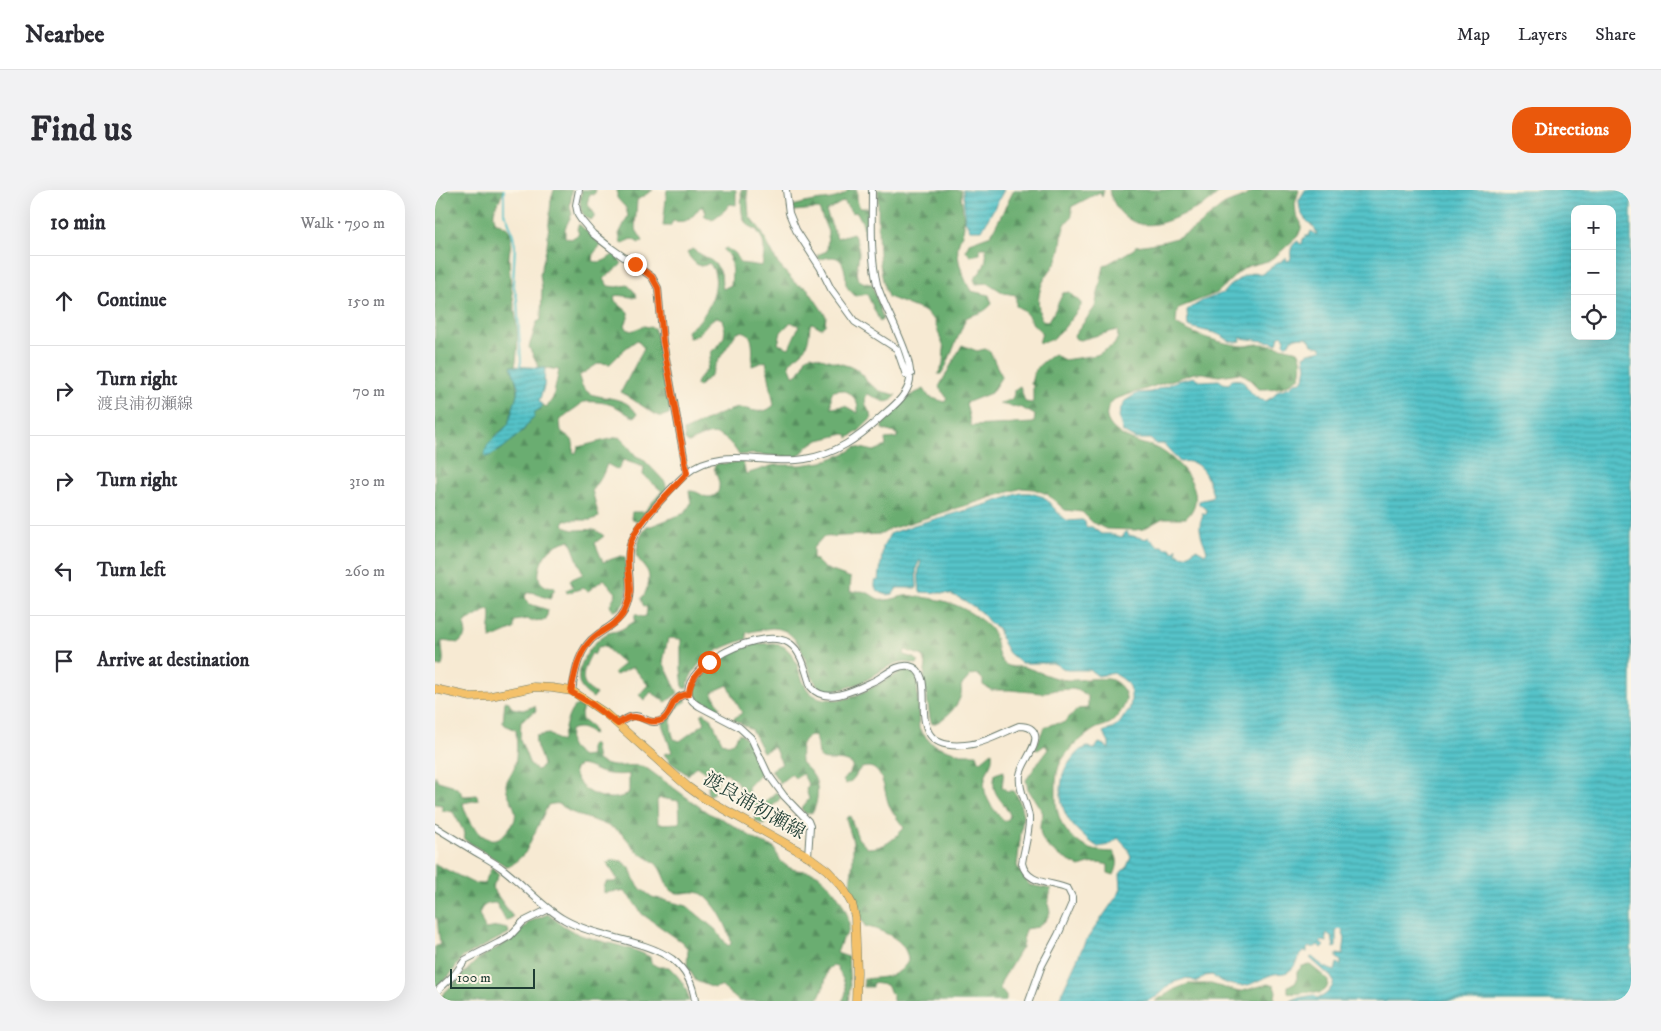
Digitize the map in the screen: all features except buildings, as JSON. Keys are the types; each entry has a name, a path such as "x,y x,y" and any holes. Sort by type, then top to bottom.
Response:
{"main road":[{"name":"渡良浦初瀬線","path":"435,689 471,697 491,696 534,688 552,688 571,692 590,703 618,724 688,787 702,797 808,856 836,878 852,904 857,933 857,1001"}],"street":[{"path":"579,190 576,205 578,215 582,221 599,238 652,277 658,288 663,342 687,473"},
{"path":"786,190 789,213 796,230 820,268 831,290 855,322 897,349 906,375 911,374"},
{"path":"571,692 581,652 592,639 617,621 623,614 628,602 631,584 628,559 629,548 635,532 687,473 702,464 723,459 804,459 835,450 858,436 902,397 908,387 911,374 909,362 880,294 875,276 872,190"},
{"path":"808,856 810,826 808,821 783,796 769,774 751,738 739,727 694,704 689,694 690,685 695,676 701,668 718,655 763,639 775,639 788,643 798,652 811,687 824,696 834,696 850,691 875,681 895,668 904,666 915,668 919,673 924,692 927,731 938,741 948,744 967,745 1019,726 1030,728 1034,733 1034,743 1024,762 1020,778 1029,819 1022,863 1023,869 1030,877 1068,889 1073,897 1070,909 1042,965 1029,1001"},
{"path":"618,724 628,717 635,716 647,721 662,720 665,718 673,702 689,694"},
{"path":"435,827 501,867 564,920 577,926 647,947 670,958 686,974 693,989 695,1001"},
{"path":"435,993 455,974 465,960 498,943 509,936 523,922 549,909"}],"green space":[{"path":"435,190 503,190 494,217 496,222 508,229 511,236 509,257 517,325 517,352 515,366 511,366 516,380 517,394 508,425 495,436 498,452 524,430 535,412 542,405 547,407 553,398 559,370 539,367 529,347 537,322 541,320 542,288 540,274 547,246 551,200 554,190 572,190 570,207 572,214 565,228 565,237 571,239 579,234 577,229 579,224 601,245 594,253 593,261 602,261 614,254 622,263 604,279 608,286 628,285 635,292 637,297 614,296 615,301 628,312 625,325 627,329 631,331 644,326 654,328 670,408 669,414 658,416 621,392 644,348 637,340 610,364 599,363 579,376 581,384 590,393 626,403 637,414 635,417 602,402 583,402 560,421 561,431 572,441 573,452 576,453 578,447 618,437 665,482 667,489 638,522 631,518 632,512 644,512 662,491 643,475 644,467 623,460 618,470 607,464 603,474 592,490 599,517 591,520 565,520 563,524 573,530 596,531 604,536 595,543 603,562 621,556 625,557 627,595 621,607 615,611 612,609 610,605 616,593 604,579 588,591 583,588 567,593 566,590 573,587 570,580 583,574 570,540 556,545 542,560 539,572 541,582 546,587 555,588 550,599 531,592 525,596 530,604 548,610 546,620 530,621 528,619 514,621 514,629 491,639 490,610 485,611 464,623 466,635 459,643 442,641 442,666 435,666"},
{"path":"582,190 596,190 594,195 590,194 587,203 594,213 594,218 590,220 581,211 580,198"},
{"path":"617,190 653,190 637,200 635,228 643,241 639,243 632,239 621,244 619,234 628,216 626,208 617,198"},
{"path":"667,190 736,190 736,205 730,204 712,220 704,215 706,212 700,207 686,221 673,221 670,226 663,226"},
{"path":"741,190 747,190 749,216 760,229 778,264 796,284 807,288 826,316 825,325 821,328 812,323 810,325 806,347 789,365 793,375 797,375 806,357 811,355 855,368 863,375 867,382 880,391 896,395 886,402 867,394 866,404 872,418 859,431 848,438 848,435 844,434 819,440 809,445 799,456 739,455 729,442 714,434 704,436 689,443 685,440 684,431 721,414 739,408 764,411 774,405 766,361 752,366 753,349 751,338 748,334 737,332 711,375 699,387 696,385 697,381 707,369 712,351 720,344 725,330 722,319 717,317 693,337 689,338 687,331 699,321 708,308 714,292 715,276 709,263 702,266 699,265 687,253 692,249 716,265 721,273 723,289 731,285 731,262 727,253 723,250 726,248 736,254 740,263 762,266 763,241 759,233 743,219","holes":["791,322 799,326 789,348 778,344 781,332","841,390 849,393 854,398 858,413 845,406 831,408 831,394 834,391"]},
{"path":"848,190 857,190 857,201 860,208 868,208 868,231 864,233 863,224 857,212 852,213 844,201 826,211 837,238 853,233 859,250 858,278 860,281 872,284 883,319 880,322 867,294 855,296 847,287 842,262 833,257 819,260 817,255 827,251 828,232 819,209 793,211 792,206 836,198 845,194"},
{"path":"878,190 961,190 964,226 958,245 959,263 971,291 989,295 992,304 981,312 966,318 941,374 938,374 943,364 944,348 934,320 924,311 888,297 879,257"},
{"path":"1014,190 1104,190 1102,197 1100,192 1071,207 1072,216 1064,227 1058,257 1045,278 1039,293 1038,304 1042,320 1047,321 1052,316 1063,293 1070,292 1081,303 1081,306 1054,339 1039,343 1042,333 1024,311 1016,306 1016,295 1004,293 988,283 976,284 974,279 985,265 986,248 980,248 980,254 970,256 966,250 969,243 991,235"},
{"path":"1109,190 1222,190 1210,201 1187,213 1161,223 1145,225 1130,220 1122,214 1114,203"},
{"path":"1257,190 1299,190 1295,204 1296,214 1301,223 1298,236 1268,261 1248,266 1239,272 1217,293 1181,307 1177,311 1176,324 1199,335 1226,343 1243,346 1257,344 1279,346 1298,351 1302,363 1300,377 1282,387 1259,389 1246,376 1239,373 1219,376 1194,373 1115,399 1110,404 1107,412 1109,422 1116,431 1132,440 1159,449 1184,470 1194,489 1195,499 1193,509 1186,518 1163,518 1143,529 1106,529 1092,522 1082,512 1065,510 1047,494 1034,489 1022,488 890,529 882,534 823,537 813,548 813,557 824,568 851,578 850,592 863,591 885,600 902,596 928,598 944,601 966,610 990,628 994,635 997,651 1004,664 1013,667 1024,667 1061,679 1107,679 1115,681 1121,687 1126,700 1119,714 1110,723 1097,728 1070,749 1061,761 1056,782 1057,807 1064,827 1070,835 1085,847 1114,852 1117,863 1114,875 1108,873 1108,865 1094,863 1080,867 1048,847 1040,833 1043,813 1028,789 1026,780 1048,749 1045,745 1038,750 1035,749 1043,730 1050,725 1063,723 1078,709 1088,708 1088,697 1081,691 1072,689 1042,693 991,690 983,685 983,680 977,674 971,675 961,686 960,699 954,708 941,720 932,724 924,677 926,665 923,656 905,650 904,655 915,658 919,662 917,664 898,663 859,683 842,689 827,691 820,688 814,680 800,647 793,638 784,631 772,628 746,633 747,639 710,655 695,669 687,688 683,688 681,639 668,638 663,662 678,693 666,702 651,692 644,700 639,695 648,685 633,667 616,675 614,672 624,664 604,646 598,647 594,655 592,653 586,665 583,679 586,686 596,694 593,698 582,689 579,680 581,666 589,651 600,638 635,621 635,614 642,617 646,616 647,608 643,605 641,598 645,593 649,577 647,570 636,555 640,537 647,526 685,513 691,503 689,491 707,497 712,497 716,494 719,490 719,485 714,467 716,464 743,462 746,474 774,465 801,465 822,462 856,447 874,451 886,446 885,439 897,438 897,434 882,429 882,425 909,396 924,389 929,397 945,402 947,398 939,387 962,345 977,351 985,349 990,351 1002,376 991,393 966,403 971,426 1034,423 1035,415 1022,408 999,404 1012,399 1014,390 1020,386 1025,402 1033,402 1033,385 1031,384 1034,374 1041,363 1054,354 1064,360 1097,355 1114,345 1118,337 1117,330 1080,340 1074,336 1095,307 1104,266 1136,246 1165,241 1187,233 1225,204"},
{"path":"774,643 788,650 797,664 805,686 810,692 825,699 841,700 850,698 907,670 912,672 917,678 919,729 931,743 961,754 977,754 981,761 992,752 985,782 988,800 1004,821 1008,820 1010,815 996,794 994,787 995,774 1004,771 1002,787 1007,791 1013,791 1018,797 1023,815 1017,866 1030,885 1051,889 1048,904 1050,912 1046,920 1038,927 1025,929 1022,947 1001,982 1000,989 1006,996 1006,1001 893,1001 887,985 872,983 872,987 863,987 864,979 894,974 904,967 908,961 907,953 893,937 865,926 850,884 853,842 846,818 850,816 858,838 867,848 879,847 888,843 904,828 889,805 879,774 875,769 869,767 862,768 846,784 843,781 850,773 853,765 845,761 820,758 815,736 806,738 801,748 801,762 815,778 817,793 813,812 806,814 801,809 809,799 806,789 809,786 803,774 795,778 791,774 780,783 771,770 782,764 774,747 763,752 751,729 733,719 742,713 728,685 712,692 720,708 716,709 708,707 693,693 707,668 715,662 755,644"},
{"path":"682,697 687,701 677,708 671,722 674,739 680,741 705,723 701,714 704,713 711,718 722,742 728,744 734,742 739,733 747,739 753,758 762,772 748,787 748,792 760,806 776,792 781,797 763,814 763,819 766,821 764,825 756,821 754,804 742,793 737,782 727,773 720,773 714,793 709,795 707,791 710,780 707,778 709,775 696,766 688,775 671,763 664,754 672,752 662,724"},
{"path":"505,701 509,702 512,708 523,710 535,706 536,711 521,721 520,739 530,765 537,770 543,766 536,744 536,736 549,734 561,742 569,716 577,705 583,708 582,720 592,728 594,734 592,735 582,728 570,730 571,746 582,757 590,756 590,745 594,744 597,760 604,764 645,767 708,813 724,820 760,842 774,847 781,861 788,867 817,874 837,895 847,915 848,933 842,939 837,953 848,957 850,987 848,1001 842,1001 846,992 845,984 837,967 832,966 828,969 824,986 817,1001 739,1001 721,986 714,988 696,981 687,966 688,949 682,942 642,914 625,892 604,893 604,886 607,882 618,880 607,863 612,860 622,861 630,868 634,879 641,889 652,897 687,906 716,930 728,946 731,944 728,931 716,908 700,893 673,892 658,866 638,852 619,831 571,812 559,804 548,805 525,853 512,865 506,866 465,840 463,830 453,812 442,810 442,805 435,804 435,775 438,781 452,785 461,791 461,795 477,795 478,800 463,803 468,818 479,833 485,837 499,838 513,824 515,819 515,810 506,785 515,765 516,730 505,725 503,722","holes":["580,765 607,774 629,774 629,793 622,797 604,798 588,791 576,778 574,770","660,798 679,801 680,823 658,824 657,801"]},
{"path":"435,864 473,883 484,884 492,867 499,874 492,888 513,917 506,921 496,903 487,904 483,907 479,914 485,929 498,927 508,929 509,933 463,957 450,975 435,989 435,947 440,944 437,918 435,918"},
{"path":"548,914 566,928 578,934 642,953 650,957 651,963 658,967 669,967 682,982 689,1001 436,1001 478,959 514,938 529,922"},
{"path":"1310,965 1328,981 1325,990 1320,993 1295,994 1288,992 1288,986 1297,981 1297,972 1302,966"},
{"path":"1188,984 1211,984 1239,992 1268,984 1274,986 1276,992 1274,1001 1155,1001 1175,989"}],"water":[{"path":"963,190 1004,190 982,230 970,230 965,220"},
{"path":"1305,190 1631,190 1631,1001 1290,1001 1314,995 1320,998 1327,993 1334,982 1310,958 1312,957 1320,964 1335,971 1337,963 1341,966 1341,961 1337,958 1337,954 1343,955 1345,939 1342,930 1339,929 1336,932 1336,947 1334,948 1332,937 1327,933 1327,942 1320,942 1324,946 1322,948 1318,945 1309,947 1307,952 1301,954 1289,971 1267,976 1252,984 1236,986 1217,979 1212,975 1205,976 1197,982 1187,978 1172,983 1158,996 1147,1001 1058,1001 1085,942 1121,889 1120,874 1126,869 1131,857 1128,849 1118,838 1109,845 1098,847 1074,827 1064,811 1062,802 1063,776 1067,765 1079,751 1088,747 1095,749 1099,743 1109,749 1109,743 1103,732 1117,725 1129,711 1131,698 1129,687 1124,680 1114,673 1098,676 1090,670 1067,670 1053,663 1021,663 1009,653 998,628 971,605 948,594 920,592 920,560 916,568 917,588 897,588 893,594 888,595 881,593 875,587 875,581 879,580 883,547 890,534 1021,493 1030,493 1044,497 1068,521 1082,520 1085,522 1086,527 1092,527 1101,534 1122,537 1127,532 1128,535 1147,539 1148,537 1159,546 1170,548 1173,552 1177,548 1176,552 1180,555 1186,556 1196,549 1205,554 1207,551 1200,525 1202,513 1206,515 1207,510 1199,504 1199,501 1211,498 1213,495 1206,476 1199,466 1194,463 1180,462 1164,444 1156,444 1150,439 1135,439 1123,432 1119,418 1120,410 1125,401 1138,393 1151,392 1177,381 1194,377 1202,381 1219,380 1229,384 1232,379 1242,380 1255,396 1266,401 1274,396 1277,391 1290,387 1295,382 1304,379 1306,366 1304,356 1322,350 1321,347 1312,345 1306,337 1293,338 1286,345 1282,335 1279,336 1275,344 1274,342 1240,338 1241,341 1233,342 1218,334 1188,326 1187,310 1202,301 1223,293 1242,277 1254,272 1262,274 1286,258 1287,261 1290,260 1294,244 1298,241 1302,244 1303,239 1309,236 1311,231 1317,235 1315,229 1302,214 1299,200"},
{"path":"511,366 545,368 544,387 539,401 542,405 517,436 501,449 486,457 484,454 488,444 508,425 517,394 518,386"}],"waterway":[{"path":"504,190 504,213 508,220 515,246 513,283 517,299 520,366"}],"route":[{"path":"635,264 652,277 658,288 663,342 687,473 635,532 629,548 628,559 631,584 628,602 623,614 617,621 592,639 581,652 571,692 605,713 618,724 628,717 635,716 647,721 658,721 665,718 673,702 679,697 689,694 690,685 695,676 709,662"}]}
